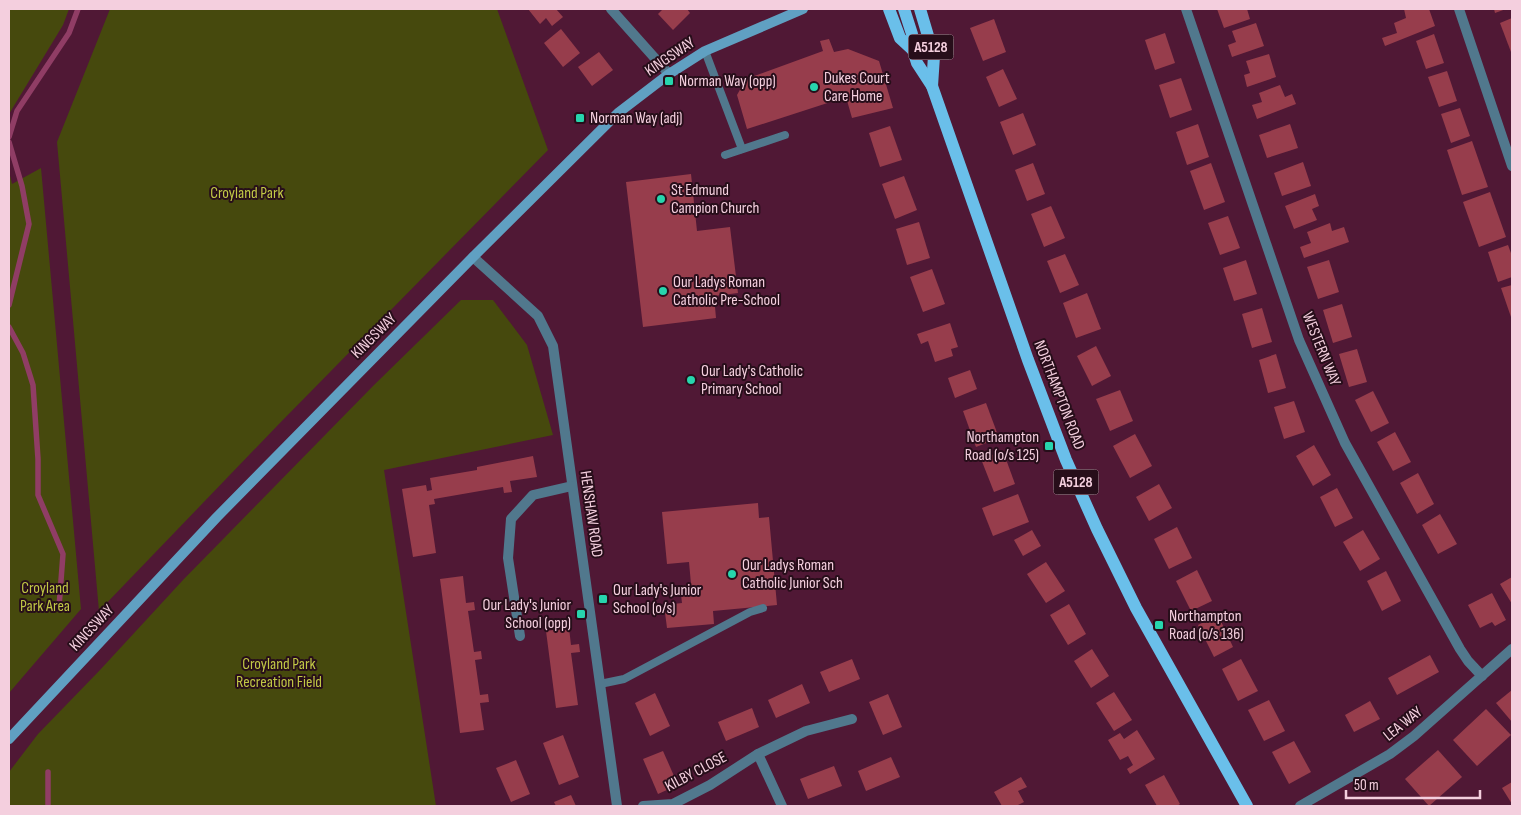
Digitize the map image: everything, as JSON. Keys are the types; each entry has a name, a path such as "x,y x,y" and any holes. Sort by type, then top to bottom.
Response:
{"main road":[{"name":"NORTHAMPTON ROAD","path":"889,9 900,38 913,50"},
{"name":"NORTHAMPTON ROAD","path":"904,9 912,34 913,50 917,63 932,86 1028,360 1070,469 1136,608 1247,806"},
{"name":"NORTHAMPTON ROAD","path":"920,9 934,56 932,86"}],"street":[{"path":"611,9 669,74"},
{"name":"KINGSWAY","path":"9,739 209,526 473,257 618,113 669,74 705,51 803,9"},
{"name":"WESTERN WAY","path":"1186,9 1299,340 1345,443 1460,649 1482,676"},
{"path":"1459,9 1512,166"},
{"name":"HENSHAW ROAD","path":"473,257 538,316 553,346 617,806"},
{"path":"520,636 508,558 512,519 533,495 572,486"},
{"name":"LEA WAY","path":"1300,806 1390,754 1414,736 1512,649"},
{"name":"KILBY CLOSE","path":"643,806 673,804 710,785 758,754 806,731 852,719"},
{"path":"758,754 782,806"}],"lane":[{"path":"705,51 742,149"},
{"path":"725,155 785,135"},
{"path":"600,684 624,680 750,612 763,608"}],"green space":[{"path":"9,9 69,9 63,25 9,114"},
{"name":"Croyland Park","path":"110,9 497,9 548,150 277,426 99,611 57,142"},
{"name":"Croyland Park Area","path":"41,168 81,609 9,693 9,171 12,184"},
{"name":"Croyland Park Recreation Field","path":"461,300 493,300 527,345 553,435 384,470 436,806 9,806 9,772 38,734 183,580 374,385"}],"building":[{"path":"528,9 556,9 563,17 552,26 546,18 540,24"},
{"path":"663,9 687,9 690,13 673,30 658,14"},
{"path":"1217,9 1247,9 1250,19 1224,28"},
{"path":"1404,9 1429,9 1435,26 1385,46 1382,38 1397,33 1394,23 1406,18"},
{"path":"1494,9 1506,9 1495,13"},
{"path":"1512,18 1512,51 1511,52 1500,23"},
{"path":"994,19 1006,52 983,61 970,28"},
{"path":"1256,23 1264,46 1232,57 1228,45 1236,42 1232,31"},
{"path":"561,29 580,53 563,67 544,43"},
{"path":"1165,33 1175,63 1155,70 1145,40"},
{"path":"1434,34 1444,63 1426,69 1416,41"},
{"name":"Dukes Court Care Home","path":"829,39 834,52 848,49 879,61 893,108 852,118 846,97 747,129 737,95 746,79 823,51 820,41"},
{"path":"599,52 613,70 592,86 578,67"},
{"path":"1269,54 1276,77 1247,87 1244,75 1250,73 1246,61"},
{"path":"1003,69 1017,99 999,107 986,77"},
{"path":"1447,71 1457,101 1439,107 1428,77"},
{"path":"1181,78 1192,110 1170,118 1159,85"},
{"path":"1280,85 1285,97 1292,94 1296,104 1257,119 1252,105 1262,102 1259,93"},
{"path":"1460,108 1470,136 1451,143 1441,114"},
{"path":"1023,113 1036,145 1013,155 1000,122"},
{"path":"1198,124 1209,157 1187,165 1176,132"},
{"path":"1290,124 1298,148 1267,158 1259,135"},
{"path":"890,126 902,160 880,167 869,133"},
{"path":"1472,141 1488,187 1462,195 1447,150"},
{"path":"1303,162 1311,186 1282,196 1274,173"},
{"path":"1033,163 1045,194 1027,201 1015,170"},
{"path":"1211,163 1225,202 1204,210 1190,171"},
{"path":"691,174 697,231 730,227 738,293 714,296 716,318 643,327 626,182"},
{"path":"904,176 917,210 895,219 882,184"},
{"path":"1490,192 1506,237 1479,247 1463,202"},
{"path":"1315,194 1319,206 1312,209 1317,220 1294,229 1285,206"},
{"path":"1051,206 1065,238 1044,247 1031,214"},
{"path":"1228,216 1240,248 1220,255 1208,223"},
{"path":"919,222 930,258 907,265 896,229"},
{"path":"1330,223 1332,231 1344,227 1349,242 1304,258 1300,247 1311,243 1307,232"},
{"path":"1508,245 1512,256 1512,277 1498,282 1488,252"},
{"path":"1065,254 1079,285 1060,293 1047,261"},
{"path":"1246,260 1257,294 1234,301 1223,268"},
{"path":"1329,260 1339,292 1318,299 1307,267"},
{"path":"932,269 945,304 923,312 910,277"},
{"path":"1512,285 1512,320 1501,288"},
{"path":"1087,293 1101,329 1076,338 1063,303"},
{"path":"1342,304 1352,337 1333,343 1323,310"},
{"path":"1262,308 1272,342 1252,348 1242,314"},
{"path":"950,323 958,347 951,349 953,356 935,362 928,341 921,344 917,334"},
{"path":"1096,346 1111,376 1092,386 1077,356"},
{"path":"1357,349 1367,382 1349,387 1339,354"},
{"path":"1276,354 1286,388 1268,393 1259,360"},
{"path":"970,370 977,389 955,398 948,378"},
{"path":"1120,390 1133,421 1110,431 1096,399"},
{"path":"1373,391 1389,423 1371,432 1355,400"},
{"path":"1294,401 1305,432 1284,439 1274,407"},
{"path":"986,403 999,438 976,447 963,411"},
{"path":"1395,432 1411,462 1393,471 1377,442"},
{"path":"1135,434 1152,466 1130,478 1113,446"},
{"path":"1314,445 1331,475 1313,486 1296,456"},
{"path":"1003,451 1015,484 994,492 981,459"},
{"path":"533,456 537,477 510,481 512,492 504,493 503,487 434,499 435,504 429,505 436,553 413,557 402,489 426,485 427,491 432,490 430,478 477,470 477,467"},
{"path":"1418,473 1434,504 1417,514 1400,483"},
{"path":"1159,484 1172,508 1149,521 1136,497"},
{"path":"1337,488 1353,518 1335,527 1320,497"},
{"path":"1018,494 1029,522 993,536 982,508"},
{"name":"Our Ladys Roman Catholic Junior Sch","path":"758,503 759,518 769,517 777,605 713,611 714,624 667,628 664,605 682,603 680,586 691,584 689,562 667,564 662,512"},
{"path":"1440,514 1457,544 1438,554 1422,525"},
{"path":"1177,527 1192,558 1169,569 1154,539"},
{"path":"1032,530 1041,546 1023,556 1014,540"},
{"path":"1363,530 1380,559 1360,571 1343,542"},
{"path":"1046,562 1065,591 1046,603 1027,574"},
{"path":"1197,570 1212,601 1191,611 1176,581"},
{"path":"1386,571 1401,601 1382,611 1367,581"},
{"path":"463,576 466,603 474,602 475,610 468,611 474,652 481,651 482,659 475,660 480,695 488,694 489,702 480,703 484,730 460,733 440,579"},
{"path":"1512,577 1512,604 1500,584"},
{"path":"1492,593 1506,620 1495,626 1492,622 1480,628 1468,605"},
{"path":"1069,604 1086,634 1068,645 1050,615"},
{"path":"1218,615 1233,647 1214,657 1198,625"},
{"path":"569,628 571,645 579,644 580,652 571,653 578,705 556,708 546,631"},
{"path":"1092,649 1109,676 1091,688 1074,661"},
{"path":"1430,655 1439,672 1397,695 1388,678"},
{"path":"852,659 860,679 829,692 820,672"},
{"path":"1241,659 1258,691 1238,701 1222,669"},
{"path":"802,684 810,703 776,718 768,700"},
{"path":"1512,690 1512,722 1496,703"},
{"path":"1114,692 1132,720 1114,731 1096,703"},
{"path":"655,693 670,726 650,736 635,703"},
{"path":"888,694 902,727 883,735 869,702"},
{"path":"1269,700 1285,731 1264,741 1248,710"},
{"path":"1370,701 1380,719 1354,732 1345,715"},
{"path":"752,708 759,727 726,741 718,722"},
{"path":"1486,709 1511,735 1477,766 1453,740"},
{"path":"1137,730 1155,759 1130,774 1127,769 1133,765 1128,756 1120,760 1108,740 1120,733 1124,739"},
{"path":"563,735 579,777 559,785 543,743"},
{"path":"1294,741 1311,772 1289,784 1272,752"},
{"path":"1438,750 1462,777 1429,806 1405,779"},
{"path":"663,751 678,785 658,794 643,759"},
{"path":"891,757 900,777 866,791 858,771"},
{"path":"516,760 530,794 511,802 496,768"},
{"path":"834,766 842,786 808,799 800,779"},
{"path":"1164,775 1180,804 1177,806 1157,806 1145,785"},
{"path":"1021,777 1027,787 1018,791 1024,802 1016,806 1002,806 994,792"},
{"path":"1512,782 1512,804 1502,788"},
{"path":"571,795 576,806 556,806 554,802"}],"waterway":[{"path":"9,137 17,111 69,33 78,9"},
{"path":"9,142 22,186 29,224 9,305"},
{"path":"9,327 23,353 33,385 38,459 38,495 63,554 59,607"},
{"path":"48,772 48,806"}],"place":[{"name":"Norman Way (opp)","path":"669,81"},
{"name":"Dukes Court Care Home","path":"814,87"},
{"name":"Norman Way (adj)","path":"580,118"},
{"name":"St Edmund Campion Church","path":"661,199"},
{"name":"Our Ladys Roman Catholic Pre-School","path":"663,291"},
{"name":"Our Lady's Catholic Primary School","path":"691,380"},
{"name":"Northampton Road (o/s 125)","path":"1049,446"},
{"name":"Our Ladys Roman Catholic Junior Sch","path":"732,574"},
{"name":"Our Lady's Junior School (o/s)","path":"603,599"},
{"name":"Our Lady's Junior School (opp)","path":"581,614"},
{"name":"Northampton Road (o/s 136)","path":"1159,625"}]}
